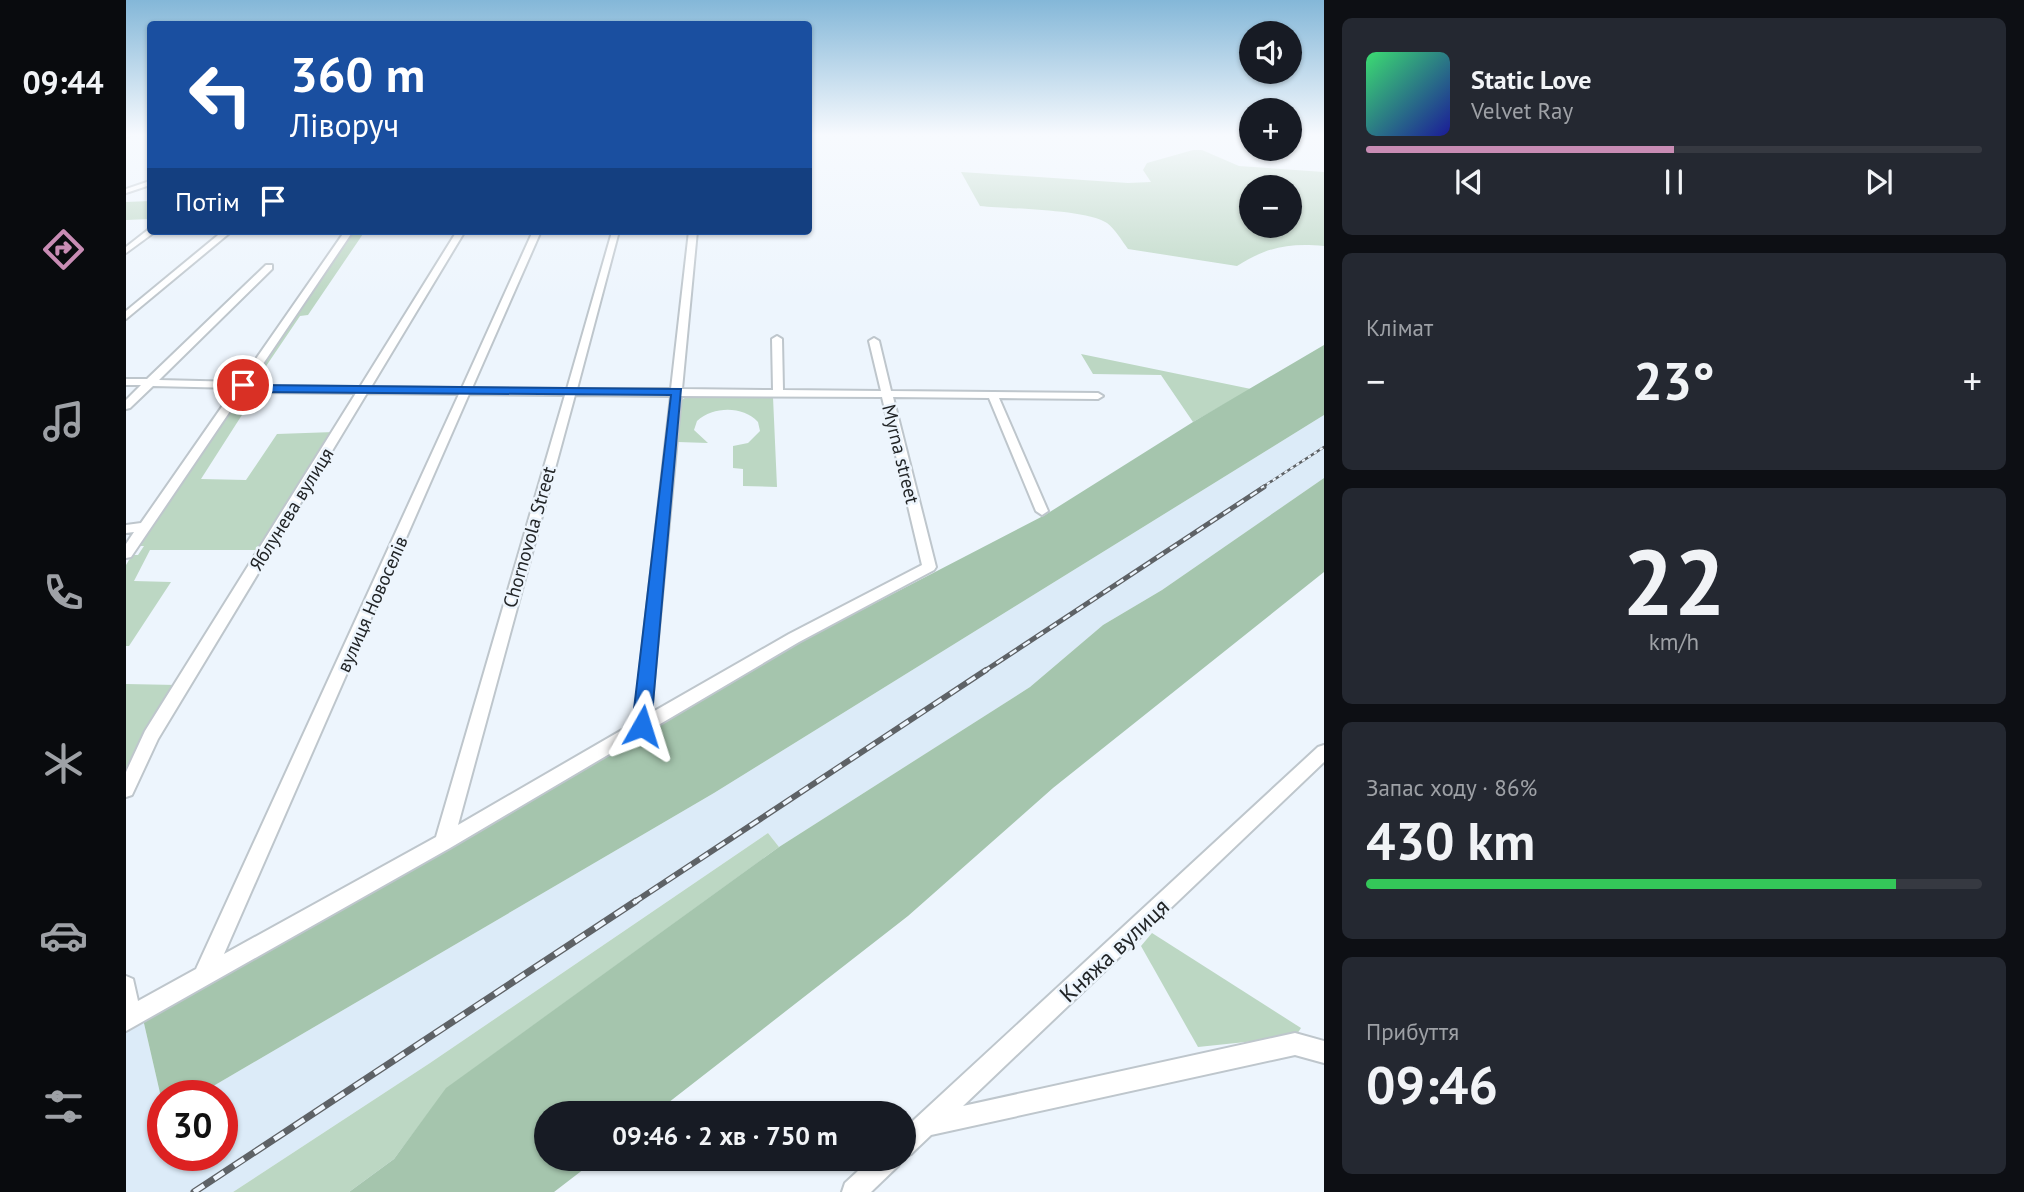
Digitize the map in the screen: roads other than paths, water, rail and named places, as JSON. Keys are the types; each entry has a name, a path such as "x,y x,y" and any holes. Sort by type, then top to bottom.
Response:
{"street":[{"path":"126,251 147,235"},
{"path":"126,316 223,235"},
{"path":"126,554 346,235"},
{"name":"Яблунева вулиця","path":"126,790 151,736 459,235"},
{"name":"вулиця Новоселів","path":"204,976 535,235"},
{"name":"Chornovola Street","path":"444,842 615,235"},
{"path":"126,986 128,1019 444,842 642,726 693,235"},
{"path":"126,406 269,267"},
{"path":"777,339 778,393"},
{"name":"Myrna street","path":"642,726 794,638 929,567 874,341"},
{"path":"126,383 364,390 1098,397"},
{"path":"992,396 1042,512"},
{"path":"126,529 144,527"},
{"name":"Княжа вулиця","path":"916,1134 1324,752"},
{"path":"926,1125 1295,1044 1324,1052"},
{"path":"853,1192 876,1171"}],"railway":[{"path":"1261,488 1324,447"},
{"path":"983,672 1264,487"},
{"path":"633,903 986,670"},
{"path":"194,1192 636,901"}]}
